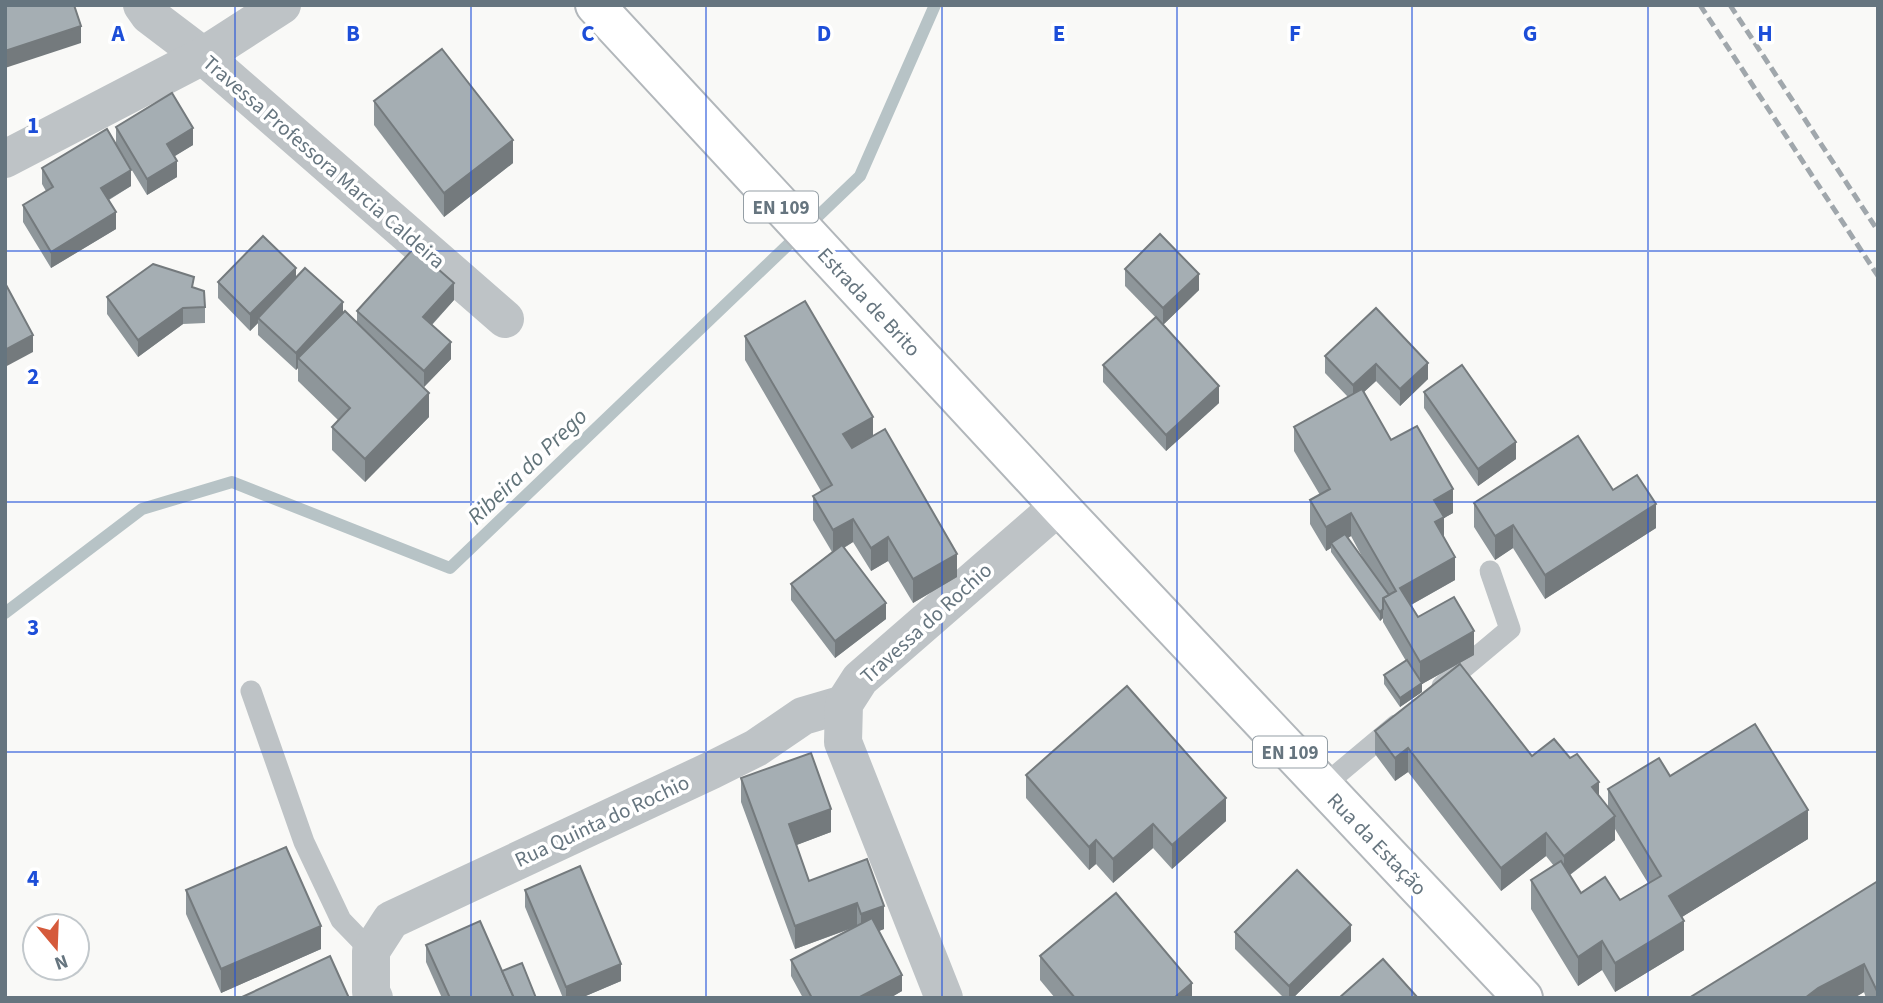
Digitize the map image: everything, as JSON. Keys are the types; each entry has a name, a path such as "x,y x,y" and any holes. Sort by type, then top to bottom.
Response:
{"main road":[{"name":"Estrada de Brito","path":"595,5 1059,506"},
{"name":"Rua da Estação","path":"1059,506 1523,998"}],"street":[{"name":"Travessa Professora Marcia Caldeira","path":"142,5 149,15 203,55 506,319"},
{"path":"5,159 203,55 282,5"},
{"name":"Travessa do Rochio","path":"944,998 843,742 844,704 860,680 1059,506"},
{"name":"Rua Quinta do Rochio","path":"371,951 391,920 757,748 803,716 844,704"},
{"path":"371,951 371,992 374,998"}],"lane":[{"path":"1322,787 1510,629 1490,571"},
{"path":"251,691 304,842 341,920 371,951"}],"building":[{"path":"5,5 74,5 81,26 5,51"},
{"path":"442,49 513,140 444,193 374,101"},
{"path":"172,93 193,128 167,144 177,161 147,179 116,127"},
{"path":"107,129 131,170 101,188 116,212 51,252 23,205 53,187 42,168"},
{"path":"1160,234 1199,274 1163,308 1125,269"},
{"path":"263,236 296,268 250,314 218,282"},
{"path":"414,248 454,283 423,317 451,342 424,371 357,311"},
{"path":"153,264 194,277 192,287 204,291 205,307 183,308 138,340 107,297"},
{"path":"305,268 343,302 296,353 258,318"},
{"path":"5,283 33,335 5,350"},
{"path":"805,301 873,417 843,434 852,448 885,429 957,554 913,579 888,537 871,548 853,519 833,530 813,496 832,485 745,336"},
{"path":"1376,308 1428,363 1400,389 1376,364 1353,385 1325,356"},
{"path":"345,311 429,393 365,459 332,427 350,408 298,358"},
{"path":"1156,317 1219,386 1166,435 1103,365"},
{"path":"1462,365 1516,442 1478,469 1424,392"},
{"path":"1362,389 1391,440 1417,426 1453,489 1434,500 1444,517 1435,522 1455,557 1400,588 1418,617 1454,597 1474,631 1420,662 1383,598 1396,591 1351,513 1326,527 1310,500 1330,489 1294,427"},
{"path":"1578,436 1613,490 1637,475 1656,504 1545,575 1513,525 1495,536 1474,503"},
{"path":"1345,534 1389,595 1383,598 1383,609 1380,612 1331,543"},
{"path":"842,545 886,603 835,641 791,584"},
{"path":"1407,660 1422,683 1400,698 1384,675"},
{"path":"1460,664 1532,756 1554,739 1570,758 1577,754 1599,782 1592,787 1615,816 1564,856 1546,833 1501,868 1408,748 1395,758 1375,731"},
{"path":"1127,686 1226,798 1172,845 1153,824 1113,859 1096,840 1089,847 1026,775"},
{"path":"1755,724 1808,810 1669,896 1684,921 1615,963 1602,941 1578,957 1531,880 1561,861 1581,893 1605,877 1620,900 1661,876 1608,789 1659,758 1670,776"},
{"path":"811,753 831,809 789,824 809,881 867,859 884,906 861,914 857,903 795,926 741,778"},
{"path":"286,847 321,926 221,969 186,890"},
{"path":"580,866 621,964 566,987 525,890"},
{"path":"1297,870 1351,925 1289,986 1235,932"},
{"path":"1878,881 1878,993 1864,964 1818,988 1805,998 1689,998"},
{"path":"1116,893 1192,983 1176,998 1075,998 1040,956"},
{"path":"872,918 902,975 858,998 812,998 791,960"},
{"path":"480,921 514,998 450,998 426,945"},
{"path":"330,956 349,998 240,998"},
{"path":"1383,959 1418,998 1339,998"},
{"path":"522,963 536,998 514,998 502,971"}],"waterway":[{"name":"Ribeira do Prego","path":"5,613 142,509 232,482 450,568 860,176 935,5"}],"railway":[{"path":"1700,5 1878,276"},
{"path":"1730,5 1878,231"}]}
